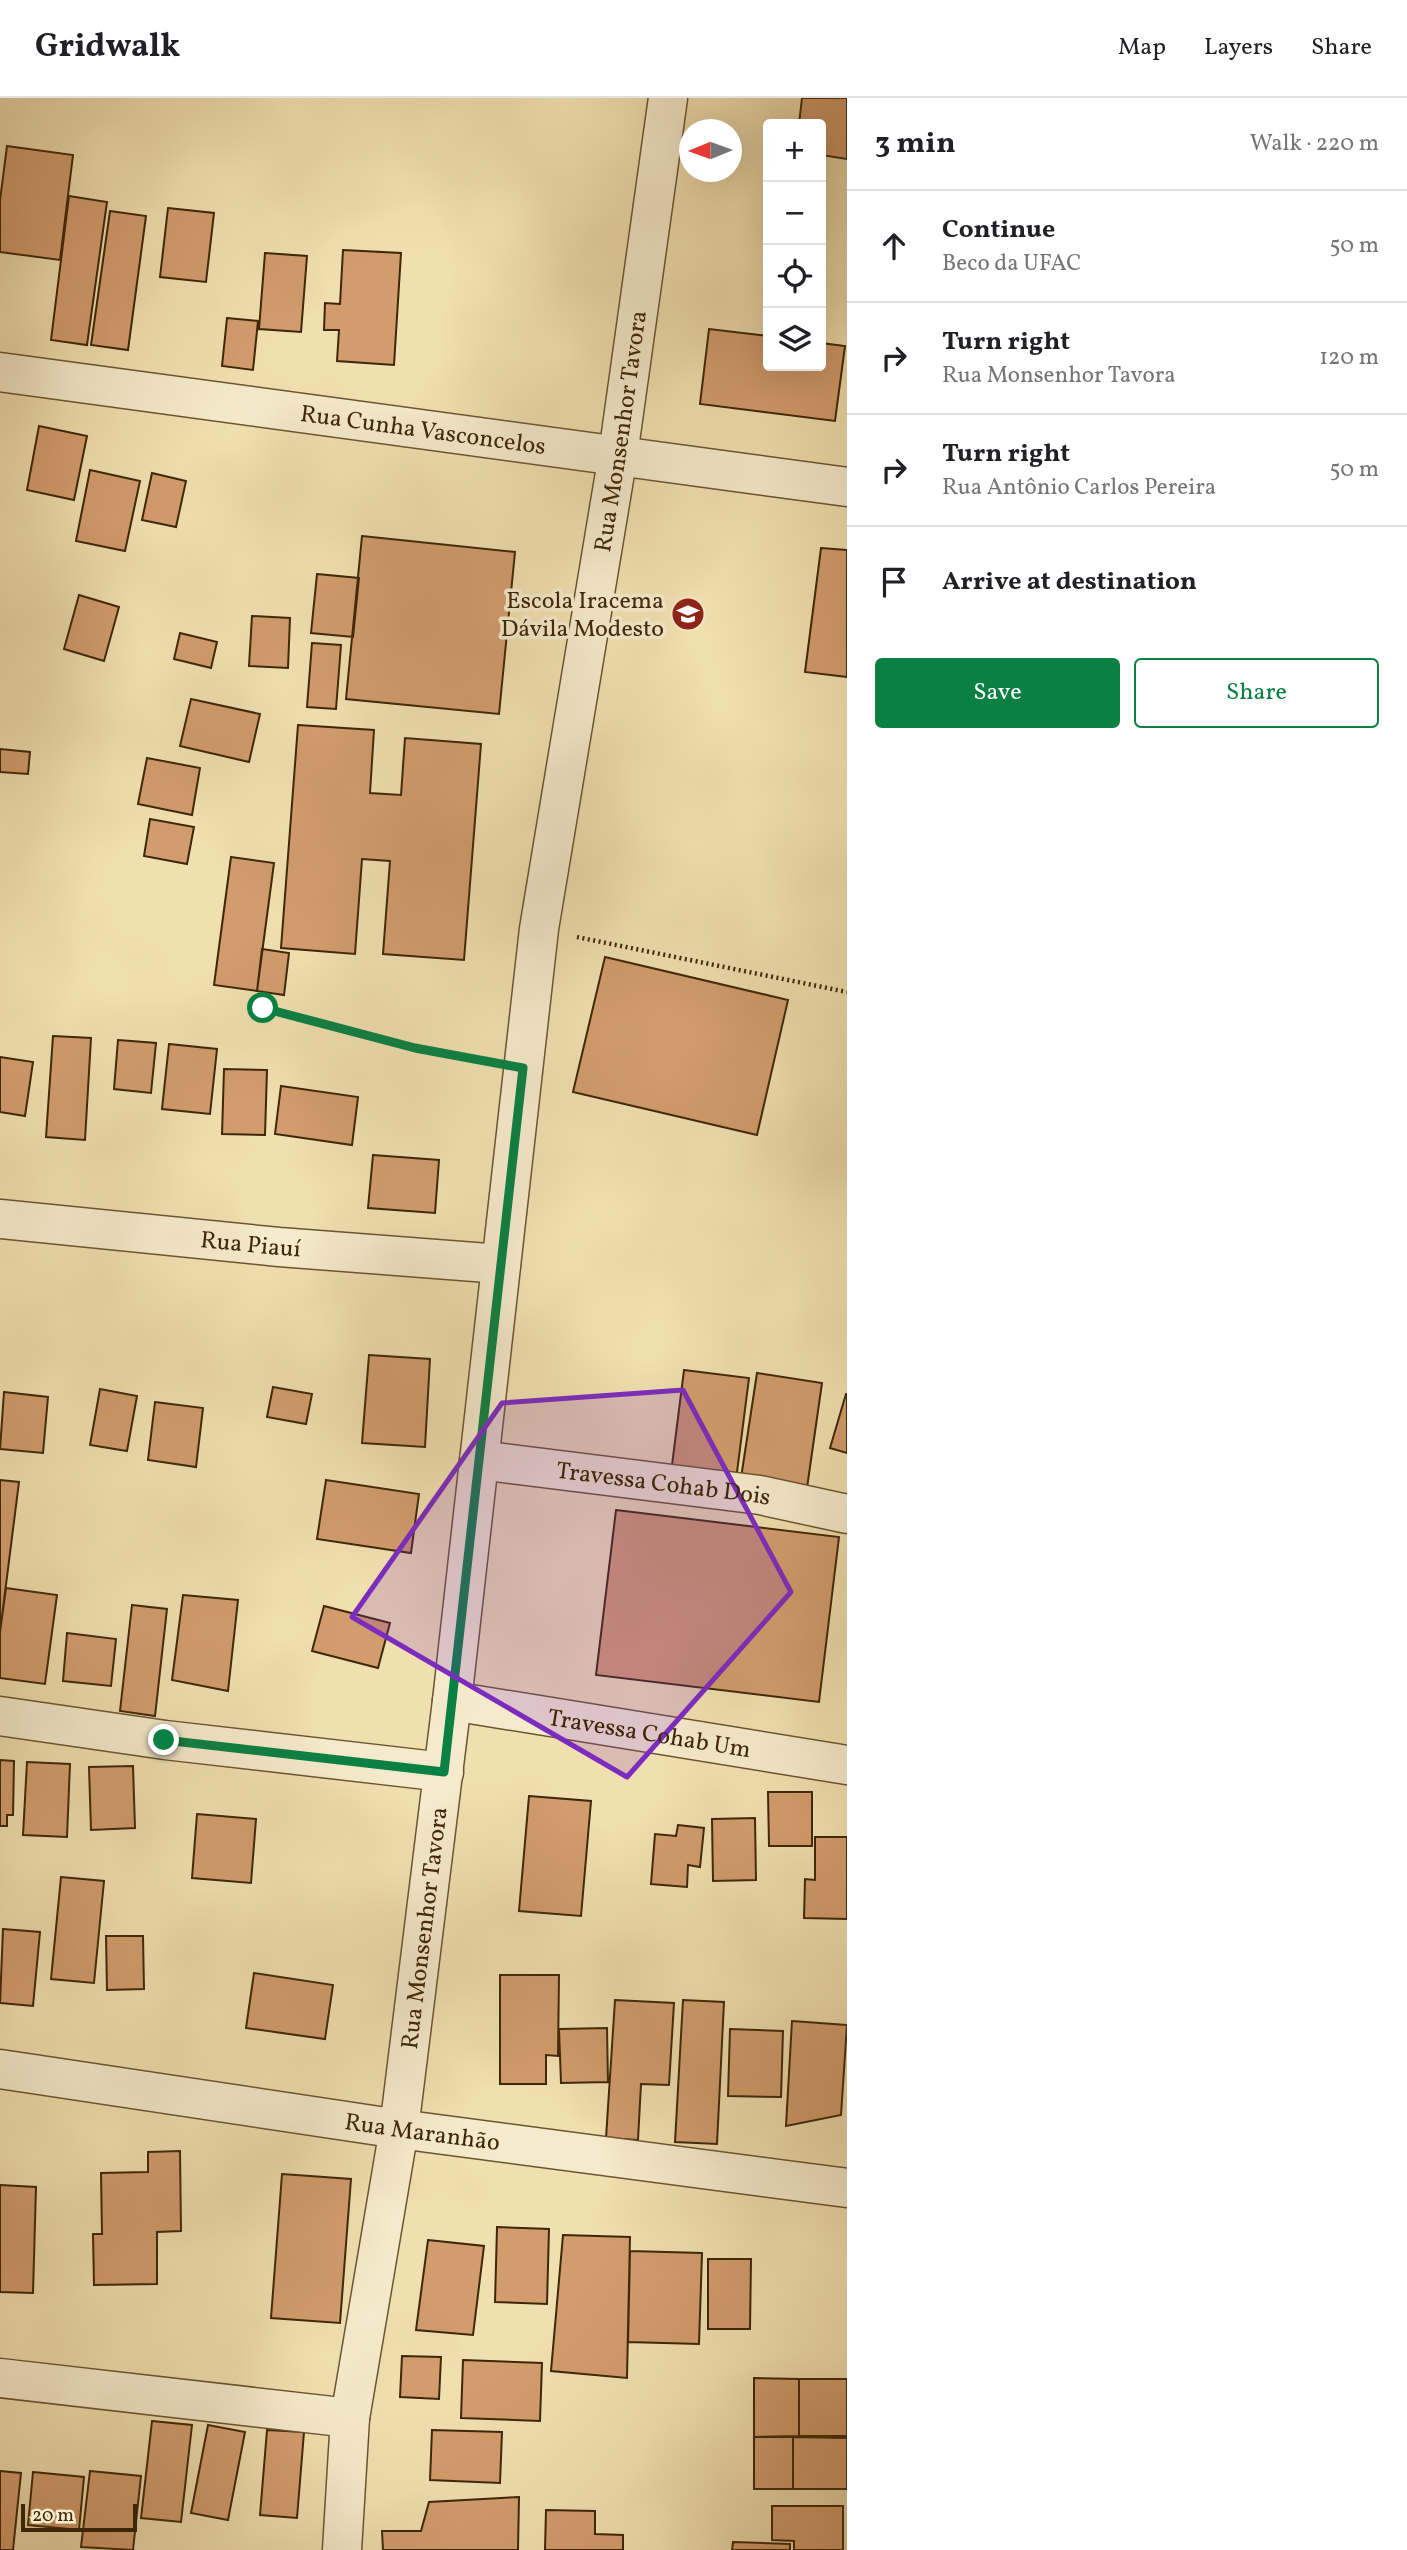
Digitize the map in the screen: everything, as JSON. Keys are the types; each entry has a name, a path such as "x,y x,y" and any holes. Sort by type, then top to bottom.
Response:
{"street":[{"name":"Rua Monsenhor Tavora","path":"342,2550 350,2418 399,2129 444,1772 539,929 618,455 668,98"},
{"name":"Rua Cunha Vasconcelos","path":"0,373 847,487"},
{"name":"Rua Piauí","path":"0,1220 265,1246 502,1264"},
{"name":"Travessa Cohab Dois","path":"479,1460 760,1494 847,1514"},
{"name":"Travessa Cohab Um","path":"452,1701 847,1765"},
{"path":"0,1717 164,1740 444,1772"},
{"name":"Rua Maranhão","path":"0,2069 399,2129 847,2188"},
{"path":"0,2378 350,2418"}],"path":[{"path":"539,929 847,992"},
{"path":"263,1008 415,1048 523,1068"}],"highlighted area":[{"path":"683,1390 791,1592 627,1777 352,1617 502,1403"}],"building":[{"path":"802,98 847,98 847,159 826,156 826,119 800,119"},
{"path":"7,146 73,155 60,260 0,252 0,200"},
{"path":"69,196 107,202 87,345 51,340"},
{"path":"168,208 214,213 206,282 160,277"},
{"path":"110,211 146,216 128,350 91,345"},
{"path":"343,250 401,253 394,365 337,361 339,330 324,330 325,303 340,304"},
{"path":"265,253 307,256 301,332 259,329"},
{"path":"227,318 258,321 253,370 222,366"},
{"path":"709,329 763,335 763,371 826,371 826,344 845,346 835,421 700,404"},
{"path":"39,426 87,436 74,500 27,490"},
{"path":"90,470 140,481 125,551 76,541"},
{"path":"152,473 186,481 176,527 142,520"},
{"path":"362,536 515,552 499,714 346,699"},
{"path":"821,548 847,550 847,677 805,672"},
{"path":"317,574 359,578 353,637 311,633"},
{"path":"79,595 119,607 104,661 64,649"},
{"path":"252,616 290,618 288,668 249,666"},
{"path":"180,633 217,642 211,668 174,659"},
{"path":"312,643 341,645 336,709 307,707"},
{"path":"191,699 260,714 249,762 180,746"},
{"path":"298,725 374,730 370,793 401,795 405,738 481,744 464,960 383,954 390,861 362,859 355,954 281,948"},
{"path":"0,749 30,752 28,774 0,772"},
{"path":"147,758 200,768 192,815 138,804"},
{"path":"150,819 194,827 187,864 144,856"},
{"path":"231,857 274,863 257,991 214,985"},
{"path":"262,949 289,953 284,995 257,991"},
{"path":"605,957 788,1000 757,1135 573,1092"},
{"path":"53,1036 91,1038 85,1140 46,1137"},
{"path":"118,1040 156,1043 151,1093 114,1089"},
{"path":"169,1044 217,1049 210,1114 162,1109"},
{"path":"0,1057 33,1062 25,1116 0,1112"},
{"path":"224,1069 267,1070 265,1135 222,1134"},
{"path":"281,1086 358,1097 352,1145 275,1134"},
{"path":"373,1155 439,1160 435,1213 368,1208"},
{"path":"369,1355 430,1359 425,1447 362,1443"},
{"path":"684,1370 749,1378 736,1480 671,1473"},
{"path":"757,1373 822,1383 807,1488 741,1478"},
{"path":"273,1387 312,1394 306,1424 267,1417"},
{"path":"100,1389 137,1396 127,1451 90,1445"},
{"path":"4,1392 48,1397 43,1453 0,1449"},
{"path":"847,1394 847,1453 830,1448"},
{"path":"155,1402 203,1408 196,1467 148,1460"},
{"path":"0,1480 19,1482 0,1632"},
{"path":"326,1480 419,1494 411,1553 317,1539"},
{"path":"616,1510 839,1537 819,1702 596,1675"},
{"path":"6,1588 57,1595 45,1684 0,1678 0,1632"},
{"path":"183,1595 238,1600 228,1691 172,1680"},
{"path":"132,1605 167,1609 155,1716 120,1711"},
{"path":"324,1606 390,1623 378,1668 312,1651"},
{"path":"67,1633 116,1639 111,1686 63,1681"},
{"path":"0,1760 14,1761 13,1815 7,1815 7,1826 0,1826"},
{"path":"27,1762 70,1764 67,1837 23,1835"},
{"path":"133,1766 135,1828 91,1830 89,1767"},
{"path":"768,1792 812,1792 812,1846 769,1846"},
{"path":"529,1796 591,1801 581,1916 519,1911"},
{"path":"197,1814 256,1819 251,1883 192,1878"},
{"path":"755,1818 756,1880 713,1881 712,1819"},
{"path":"678,1825 704,1828 700,1867 688,1865 687,1887 651,1884 655,1834 676,1836"},
{"path":"815,1837 847,1837 847,1919 804,1918 805,1879 815,1880"},
{"path":"61,1877 104,1881 94,1983 51,1979"},
{"path":"3,1929 40,1932 33,2006 0,2003"},
{"path":"106,1936 143,1936 144,1989 107,1990"},
{"path":"254,1973 333,1985 325,2039 246,2028"},
{"path":"500,1975 559,1975 558,2056 546,2055 546,2084 500,2084"},
{"path":"615,2000 674,2003 669,2085 641,2084 638,2140 606,2138"},
{"path":"683,2000 724,2002 717,2144 675,2142"},
{"path":"792,2021 847,2025 841,2115 786,2126"},
{"path":"607,2028 608,2082 561,2083 559,2029"},
{"path":"730,2029 783,2031 781,2097 728,2096"},
{"path":"180,2151 181,2231 157,2232 157,2284 94,2285 93,2234 102,2234 101,2173 148,2172 148,2152"},
{"path":"282,2174 351,2179 340,2323 271,2318"},
{"path":"0,2185 36,2187 33,2293 0,2292"},
{"path":"497,2227 549,2229 547,2304 495,2302"},
{"path":"563,2235 630,2237 627,2378 551,2371"},
{"path":"428,2240 484,2246 473,2335 416,2330"},
{"path":"630,2251 702,2253 699,2344 628,2342"},
{"path":"708,2259 751,2259 750,2329 708,2329"},
{"path":"402,2356 441,2357 439,2399 400,2397"},
{"path":"463,2360 542,2363 540,2421 461,2418"},
{"path":"754,2378 799,2379 799,2436 754,2437"},
{"path":"799,2379 847,2379 847,2436 799,2436"},
{"path":"152,2421 192,2425 181,2522 141,2518"},
{"path":"208,2425 245,2432 228,2520 191,2513"},
{"path":"267,2430 304,2432 297,2518 260,2515"},
{"path":"432,2430 502,2432 500,2483 430,2480"},
{"path":"754,2437 793,2437 793,2489 754,2489"},
{"path":"793,2437 847,2438 847,2489 793,2489"},
{"path":"0,2471 21,2473 13,2550 0,2550"},
{"path":"90,2471 141,2476 133,2550 81,2547"},
{"path":"33,2472 84,2477 79,2530 28,2525"},
{"path":"519,2497 518,2550 383,2550 382,2531 421,2531 429,2502"},
{"path":"772,2506 843,2506 843,2550 794,2550 794,2541 772,2540"},
{"path":"546,2510 595,2511 595,2534 623,2535 623,2550 545,2550"},
{"path":"733,2542 790,2544 790,2550 732,2550"}],"place":[{"name":"Escola Iracema Dávila Modesto","path":"688,614"}],"route":[{"path":"164,1740 444,1772 523,1068 415,1048 263,1008"}]}
